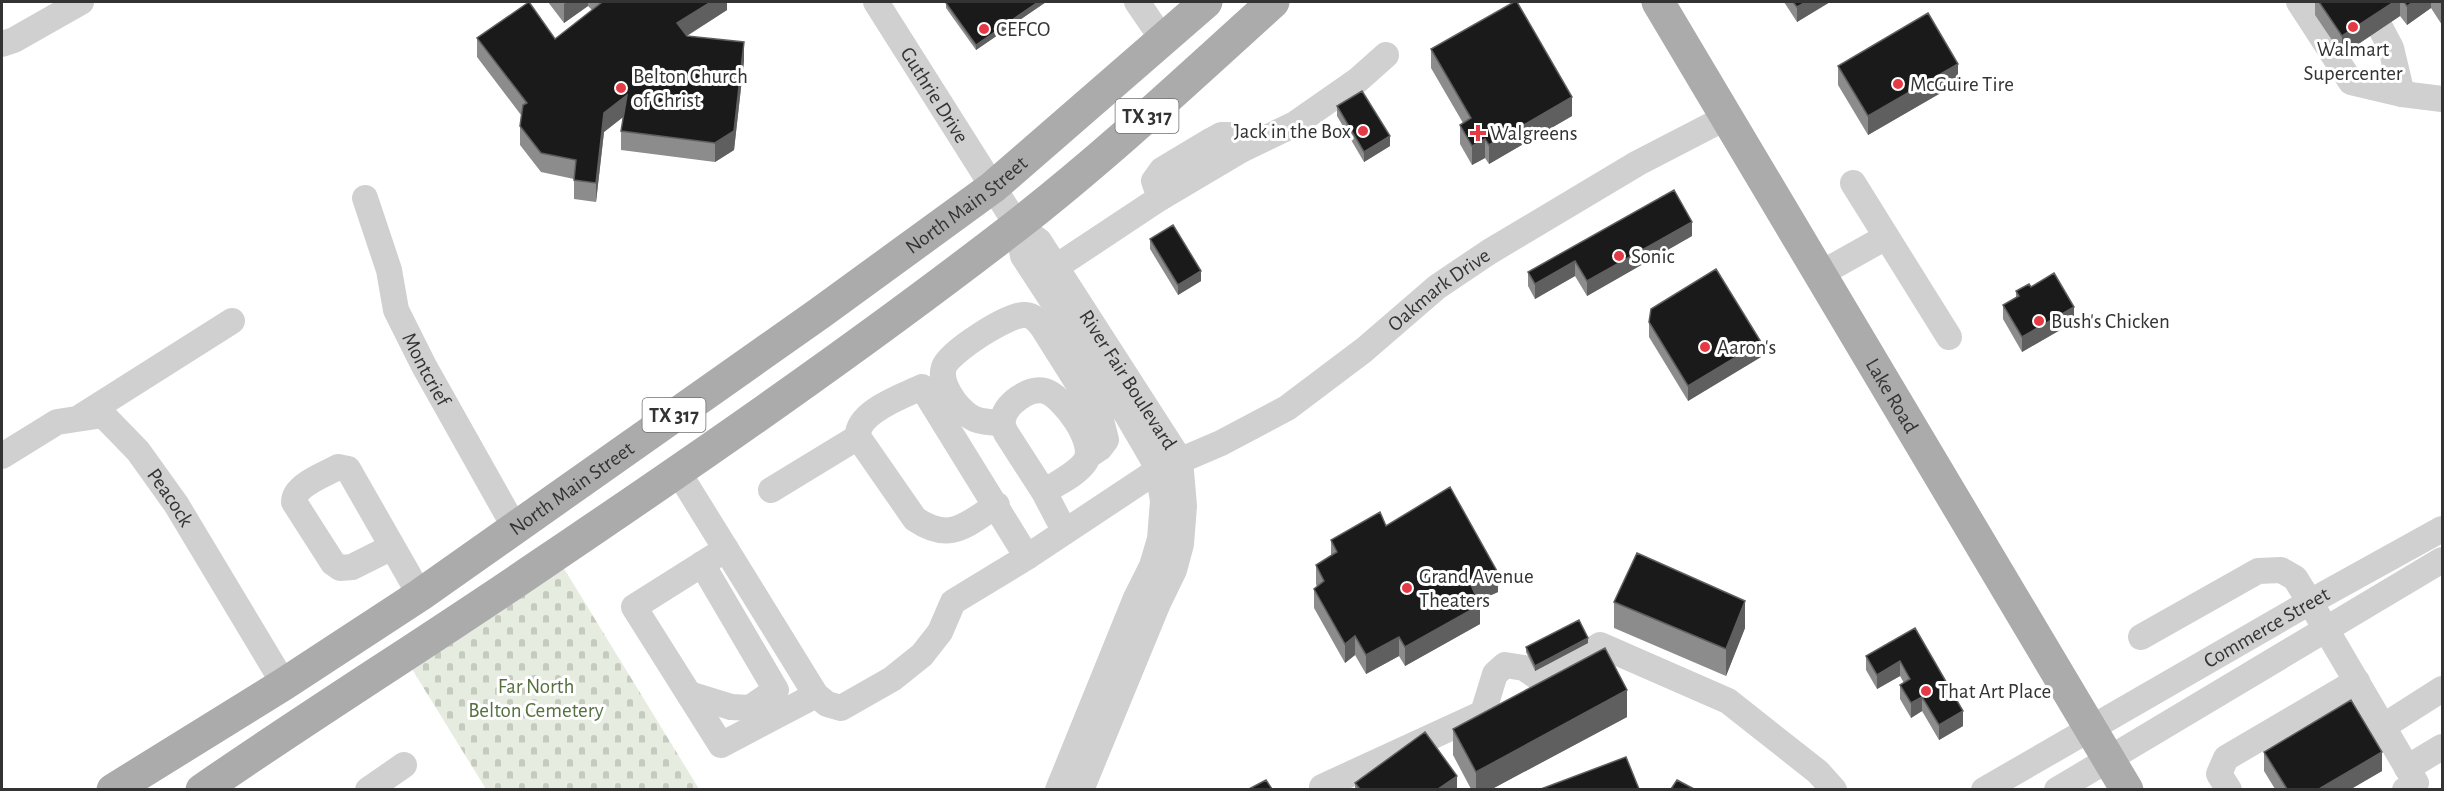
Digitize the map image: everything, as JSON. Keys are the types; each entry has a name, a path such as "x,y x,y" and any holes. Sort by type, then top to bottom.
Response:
{"main road":[{"name":"North Main Street","path":"113,789 284,684 420,595 993,188 1206,2"},
{"name":"TX 317","path":"202,789 536,568 844,353 1017,225 1187,81 1273,2"},
{"name":"Lake Road","path":"1658,2 2127,789"}],"street":[{"path":"2,44 14,40 81,2"},
{"name":"Guthrie Drive","path":"876,2 993,188"},
{"path":"1137,2 1163,40"},
{"path":"2299,2 2351,82 2402,94 2442,99"},
{"path":"2380,29 2391,48 2402,94"},
{"path":"1056,267 1160,198 1241,150 1295,124 1358,80 1386,55"},
{"name":"Oakmark Drive","path":"816,695 827,704 841,708 892,679 922,655 940,632 953,602 1169,465 1221,443 1287,408 1364,350 1437,287 1489,252 1638,163 1727,117"},
{"path":"1853,183 1949,338"},
{"name":"River Fair Boulevard","path":"993,188 1017,225 1039,241 1056,267 1169,465 1184,506 1181,544 1176,562 1081,789"},
{"name":"Montcrief","path":"365,198 389,270 396,310 424,366 515,528"},
{"name":"River Fair Boulevard","path":"1017,225 1023,256 1127,415 1169,465 1160,539 1152,566 1058,789"},
{"path":"1820,274 1886,237"},
{"path":"1002,423 981,422 966,415 945,385 942,377 944,367 959,349 1011,317 1029,315 1034,317 1043,328 1101,420 1106,440 1100,448 1088,456 1076,471 1044,492"},
{"path":"76,419 232,321"},
{"path":"997,506 959,529 939,532 930,529 915,519 858,437 857,430 862,421 886,403 922,387 997,506 1027,557"},
{"path":"1064,530 1044,492 1006,434 1002,423 1007,409 1027,393 1044,391 1060,401 1083,431 1087,439 1088,456"},
{"name":"Peacock","path":"2,456 57,422 103,415 138,451 176,504 284,684"},
{"path":"771,490 858,437"},
{"path":"392,547 352,567 340,568 333,563 294,502 294,497 298,490 338,466 348,469 420,595"},
{"path":"677,470 726,549 816,695 721,745 633,607 726,549"},
{"name":"Commerce Street","path":"1984,789 2442,529"},
{"path":"2057,789 2442,560"},
{"path":"689,694 731,707 750,708 776,690 702,564"},
{"path":"2141,637 2258,571 2281,570 2295,578 2327,627 2384,726 2406,779 2442,747"},
{"path":"1323,789 1322,787 1494,716 1495,674 1505,665 1524,668 1538,689 1600,645 1728,700 1818,772 1834,789"},
{"path":"2229,789 2219,774 2226,758 2357,681"},
{"path":"2384,726 2442,689"},
{"path":"368,789 404,765"}],"green space":[{"name":"Far North Belton Cemetery","path":"563,567 699,789 486,789 407,661"}],"building":[{"name":"Belton Church of Christ","path":"529,2 555,39 600,2 711,2 677,23 687,36 744,42 734,131 715,143 621,131 627,95 604,113 596,183 574,180 576,160 541,153 520,126 523,105 527,103 477,38"},
{"name":"CEFCO","path":"1038,2 976,45 946,3"},
{"name":"Walgreens","path":"1517,2 1572,97 1489,145 1485,139 1472,146 1460,125 1471,118 1431,49"},
{"path":"1793,2 1806,2 1797,7"},
{"path":"2319,2 2394,2 2342,36"},
{"name":"McGuire Tire","path":"1928,13 1958,64 1868,116 1838,66"},
{"name":"Jack in the Box","path":"1362,91 1390,136 1364,152 1337,106"},
{"path":"1674,190 1692,222 1587,281 1575,261 1535,284 1528,272"},
{"path":"1173,225 1201,271 1178,285 1150,239"},
{"name":"Aaron's","path":"1716,269 1761,342 1688,386 1649,322 1651,309"},
{"path":"2054,273 2074,307 2022,337 2003,305 2019,296 2016,291 2029,284 2031,287"},
{"name":"Grand Avenue Theaters","path":"1450,487 1498,573 1471,585 1480,605 1405,647 1399,637 1366,655 1355,636 1345,644 1314,589 1324,581 1316,565 1337,552 1331,540 1380,512 1386,526"},
{"path":"1637,553 1745,601 1726,649 1614,602"},
{"path":"1579,620 1588,638 1535,666 1526,647"},
{"name":"That Art Place","path":"1915,628 1963,711 1939,725 1922,697 1911,703 1900,685 1910,679 1900,661 1877,675 1866,656"},
{"path":"1605,648 1627,690 1476,772 1453,729"},
{"path":"2351,700 2382,752 2319,789 2287,789 2264,752"},
{"path":"1425,732 1457,776 1438,789 1360,789 1355,783"},
{"path":"1626,757 1639,789 1541,789"},
{"path":"1266,780 1272,789 1249,789"},
{"path":"1677,780 1694,789 1671,789"}],"place":[{"name":"Walmart Supercenter","path":"2353,27"},
{"name":"CEFCO","path":"984,29"},
{"name":"McGuire Tire","path":"1898,84"},
{"name":"Belton Church of Christ","path":"621,88"},
{"name":"Jack in the Box","path":"1363,131"},
{"name":"Walgreens","path":"1478,133"},
{"name":"Sonic","path":"1619,256"},
{"name":"Bush's Chicken","path":"2039,321"},
{"name":"Aaron's","path":"1705,347"},
{"name":"Grand Avenue Theaters","path":"1407,588"},
{"name":"That Art Place","path":"1926,691"}]}
